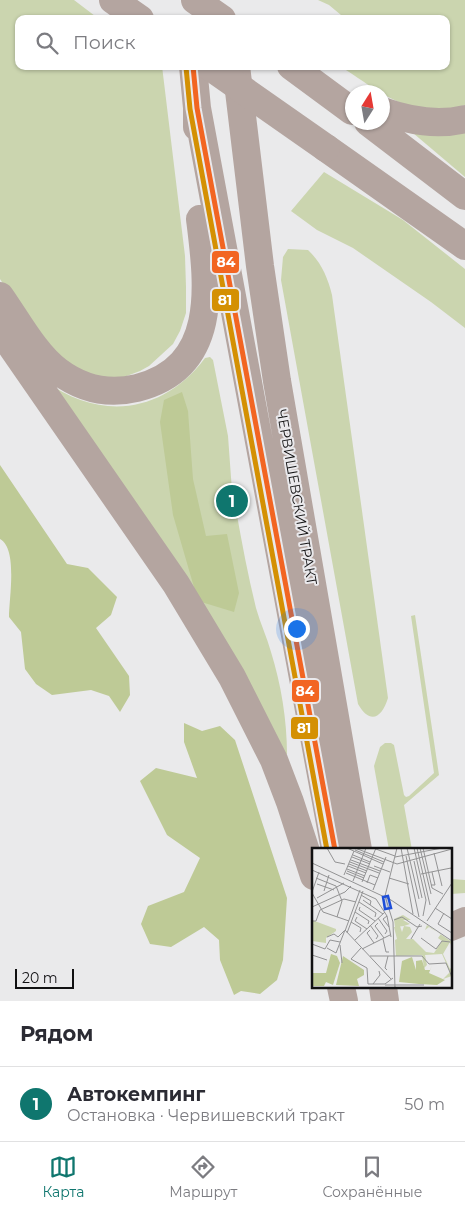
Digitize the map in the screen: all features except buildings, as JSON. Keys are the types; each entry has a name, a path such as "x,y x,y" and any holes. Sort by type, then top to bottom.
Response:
{"highway":[{"path":"114,0 135,15"},
{"path":"190,0 190,15"},
{"path":"195,0 216,15"},
{"path":"233,0 233,15"},
{"path":"0,296 44,358 56,370 72,381 90,388 107,392 122,391 147,384 175,370 187,357 198,337 204,314 207,272 196,185 197,108 193,70"},
{"path":"215,70 465,246"},
{"name":"ЧЕРВИШЕВСКИЙ ТРАКТ","path":"236,70 277,381 358,848"},
{"path":"297,70 345,106"},
{"path":"324,89 345,97"},
{"name":"ЧЕРВИШЕВСКИЙ ТРАКТ","path":"197,108 335,848"},
{"path":"390,113 415,121 433,123 465,119"},
{"path":"378,130 465,196"},
{"path":"0,330 176,584 232,677 274,760 312,870"},
{"path":"346,787 366,848"},
{"path":"452,914 465,915"},
{"path":"452,927 465,921"},
{"path":"341,988 344,1001"},
{"path":"360,988 362,1001"},
{"path":"383,988 385,1001"},
{"path":"400,988 400,1001"}],"green space":[{"path":"0,0 74,0 94,15 15,15 15,70 162,70 185,256 186,313 173,344 149,366 124,377 96,378 60,360 17,305 0,279"},
{"path":"318,0 465,0 465,105 447,110 430,110 414,107 390,98 390,85 368,85 346,70 450,70 450,15 341,15 329,5"},
{"path":"465,131 465,177 413,133"},
{"path":"324,172 403,220 465,269 465,328 353,248 317,230 291,211"},
{"path":"288,249 308,250 313,255 323,271 332,295 388,698 379,714 371,717 362,711 358,704 281,280 283,257"},
{"path":"210,357 213,360 228,436 232,491 225,493 228,511 236,510 256,608 278,677 286,728 287,754 283,757 45,381 66,394 87,402 109,406 130,406 170,391 188,377 205,358"},
{"path":"182,392 188,411 193,479 206,536 227,534 239,593 234,612 198,601 173,515 160,422 164,400"},
{"path":"0,465 67,564 88,568 117,597 111,615 96,628 129,676 130,695 120,712 109,696 91,690 52,695 36,684 25,669 21,632 9,617 11,563 6,544 0,539"},
{"path":"415,615 439,775 404,805 412,848 389,848 374,766 380,747 385,743 394,745 406,797 434,773 411,616"},
{"path":"184,723 202,731 220,726 235,740 287,898 283,960 277,980 260,994 241,991 234,995 220,960 219,940 204,927 171,947 150,944 141,924 148,906 184,892 200,858 167,835 140,781 156,768 197,778 184,742"},
{"path":"452,879 465,880 465,893 452,894"}],"transit line":[{"name":"81","path":"186,70 190,109 327,848"},
{"name":"84","path":"193,70 197,108 335,848"}],"place":[{"name":"Автокемпинг","path":"232,501"}]}
